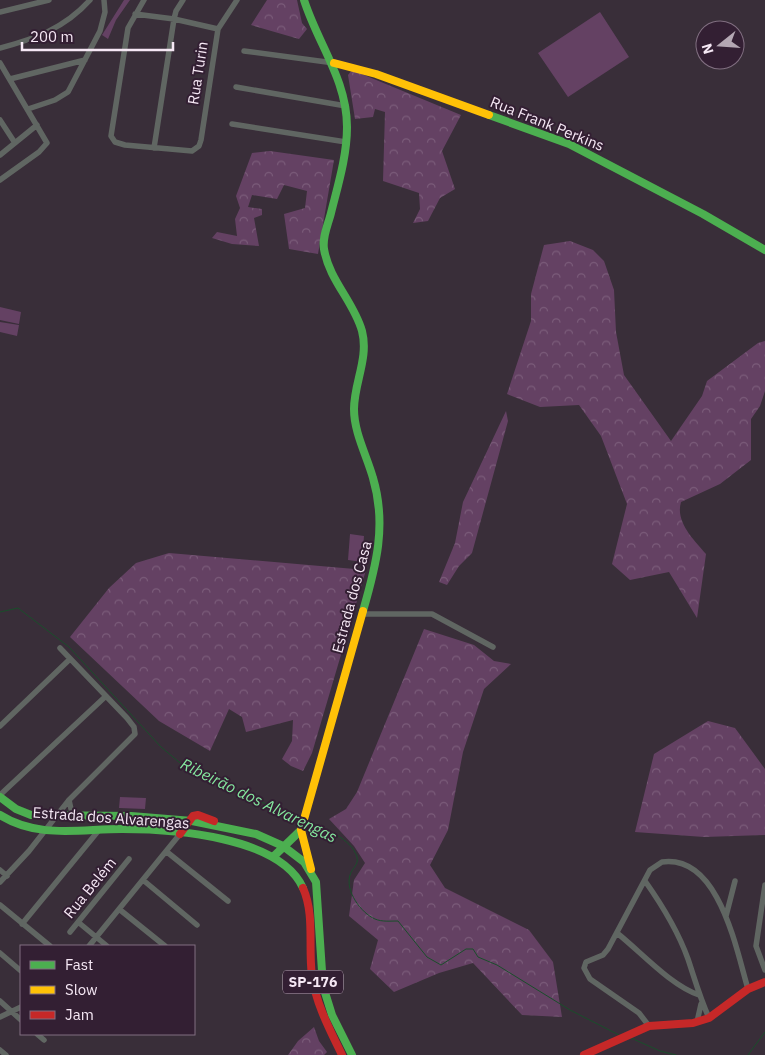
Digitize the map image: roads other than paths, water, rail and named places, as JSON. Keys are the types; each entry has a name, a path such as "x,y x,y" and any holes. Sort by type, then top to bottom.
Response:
{"main road":[{"name":"Estrada dos Casa","path":"302,827 382,543 382,524 376,486 359,436 355,415 356,382 362,358 363,339 351,304 330,270 324,246 346,142 346,106 334,63 315,29 304,0"},
{"name":"Rua Frank Perkins","path":"334,63 344,64 376,74 569,144 703,214 765,250"},
{"name":"Estrada dos Alvarengas","path":"0,796 22,812 54,816 143,816 229,828 275,841 285,846 312,869"},
{"name":"Estrada dos Alvarengas","path":"0,815 28,827 43,830 135,830 180,834 252,848 273,857 293,873 306,895 313,982 321,1010 342,1055"},
{"path":"180,834 188,821"},
{"path":"273,857 295,837 302,827"},
{"path":"302,827 312,869"},
{"path":"275,841 295,837"},
{"name":"SP-176","path":"312,869 317,891 322,986 332,1015 352,1055"},
{"path":"584,1055 649,1026 697,1022 709,1018 748,989 765,982"}],"street":[{"path":"0,12 49,0"},
{"path":"0,48 54,29 77,14 90,0"},
{"path":"28,109 55,100 68,92 103,22 104,0"},
{"path":"144,0 130,22 111,136 119,144 154,148 174,19 176,10 183,0"},
{"name":"Rua Turin","path":"154,148 192,151 199,146 218,29 237,0"},
{"path":"135,14 174,19 218,29"},
{"path":"244,51 334,63"},
{"path":"10,80 85,60"},
{"path":"0,63 46,138 47,145 0,180"},
{"path":"236,87 346,106"},
{"path":"0,120 14,143"},
{"path":"232,124 346,142"},
{"path":"0,155 37,125"},
{"path":"363,614 432,614 493,647"},
{"path":"0,882 29,851 54,816 135,734 132,724 60,648"},
{"path":"0,726 70,659"},
{"path":"0,796 106,696"},
{"path":"69,800 71,809 77,815"},
{"path":"22,924 99,830"},
{"path":"90,945 180,834"},
{"path":"167,852 228,902"},
{"name":"Rua Belém","path":"70,932 129,859"},
{"path":"649,1026 639,1013 590,979 584,972 586,962 606,952 645,881 657,864 666,861 685,864 705,880 714,891 726,916 748,989"},
{"path":"0,870 7,876"},
{"path":"143,880 198,925"},
{"path":"726,916 735,880"},
{"path":"645,881 678,936 701,1004 709,1018"},
{"path":"765,885 756,946 765,970"},
{"path":"0,906 49,945"},
{"path":"119,909 163,945"},
{"path":"78,922 106,945"},
{"path":"617,933 658,968 687,989 699,995"},
{"path":"0,953 20,970"},
{"path":"0,1001 20,1019"},
{"path":"697,1022 701,1004"},
{"path":"0,1017 20,1008"},
{"path":"38,1035 44,1040"},
{"path":"0,1050 6,1055"}],"waterway":[{"name":"Ribeirão dos Alvarengas","path":"0,612 18,608 69,647 161,747 185,767 211,781 300,818"},
{"name":"Ribeirão dos Alvarengas","path":"308,822 337,835 354,850 357,862 350,875 350,888 355,901 364,912 375,919 398,921 427,957 441,965 466,949 473,949 478,957 497,965 570,1010 619,1035"},
{"path":"748,1055 765,1032"},
{"name":"Ribeirão dos Alvarengas","path":"631,1038 660,1051 676,1055"}]}
